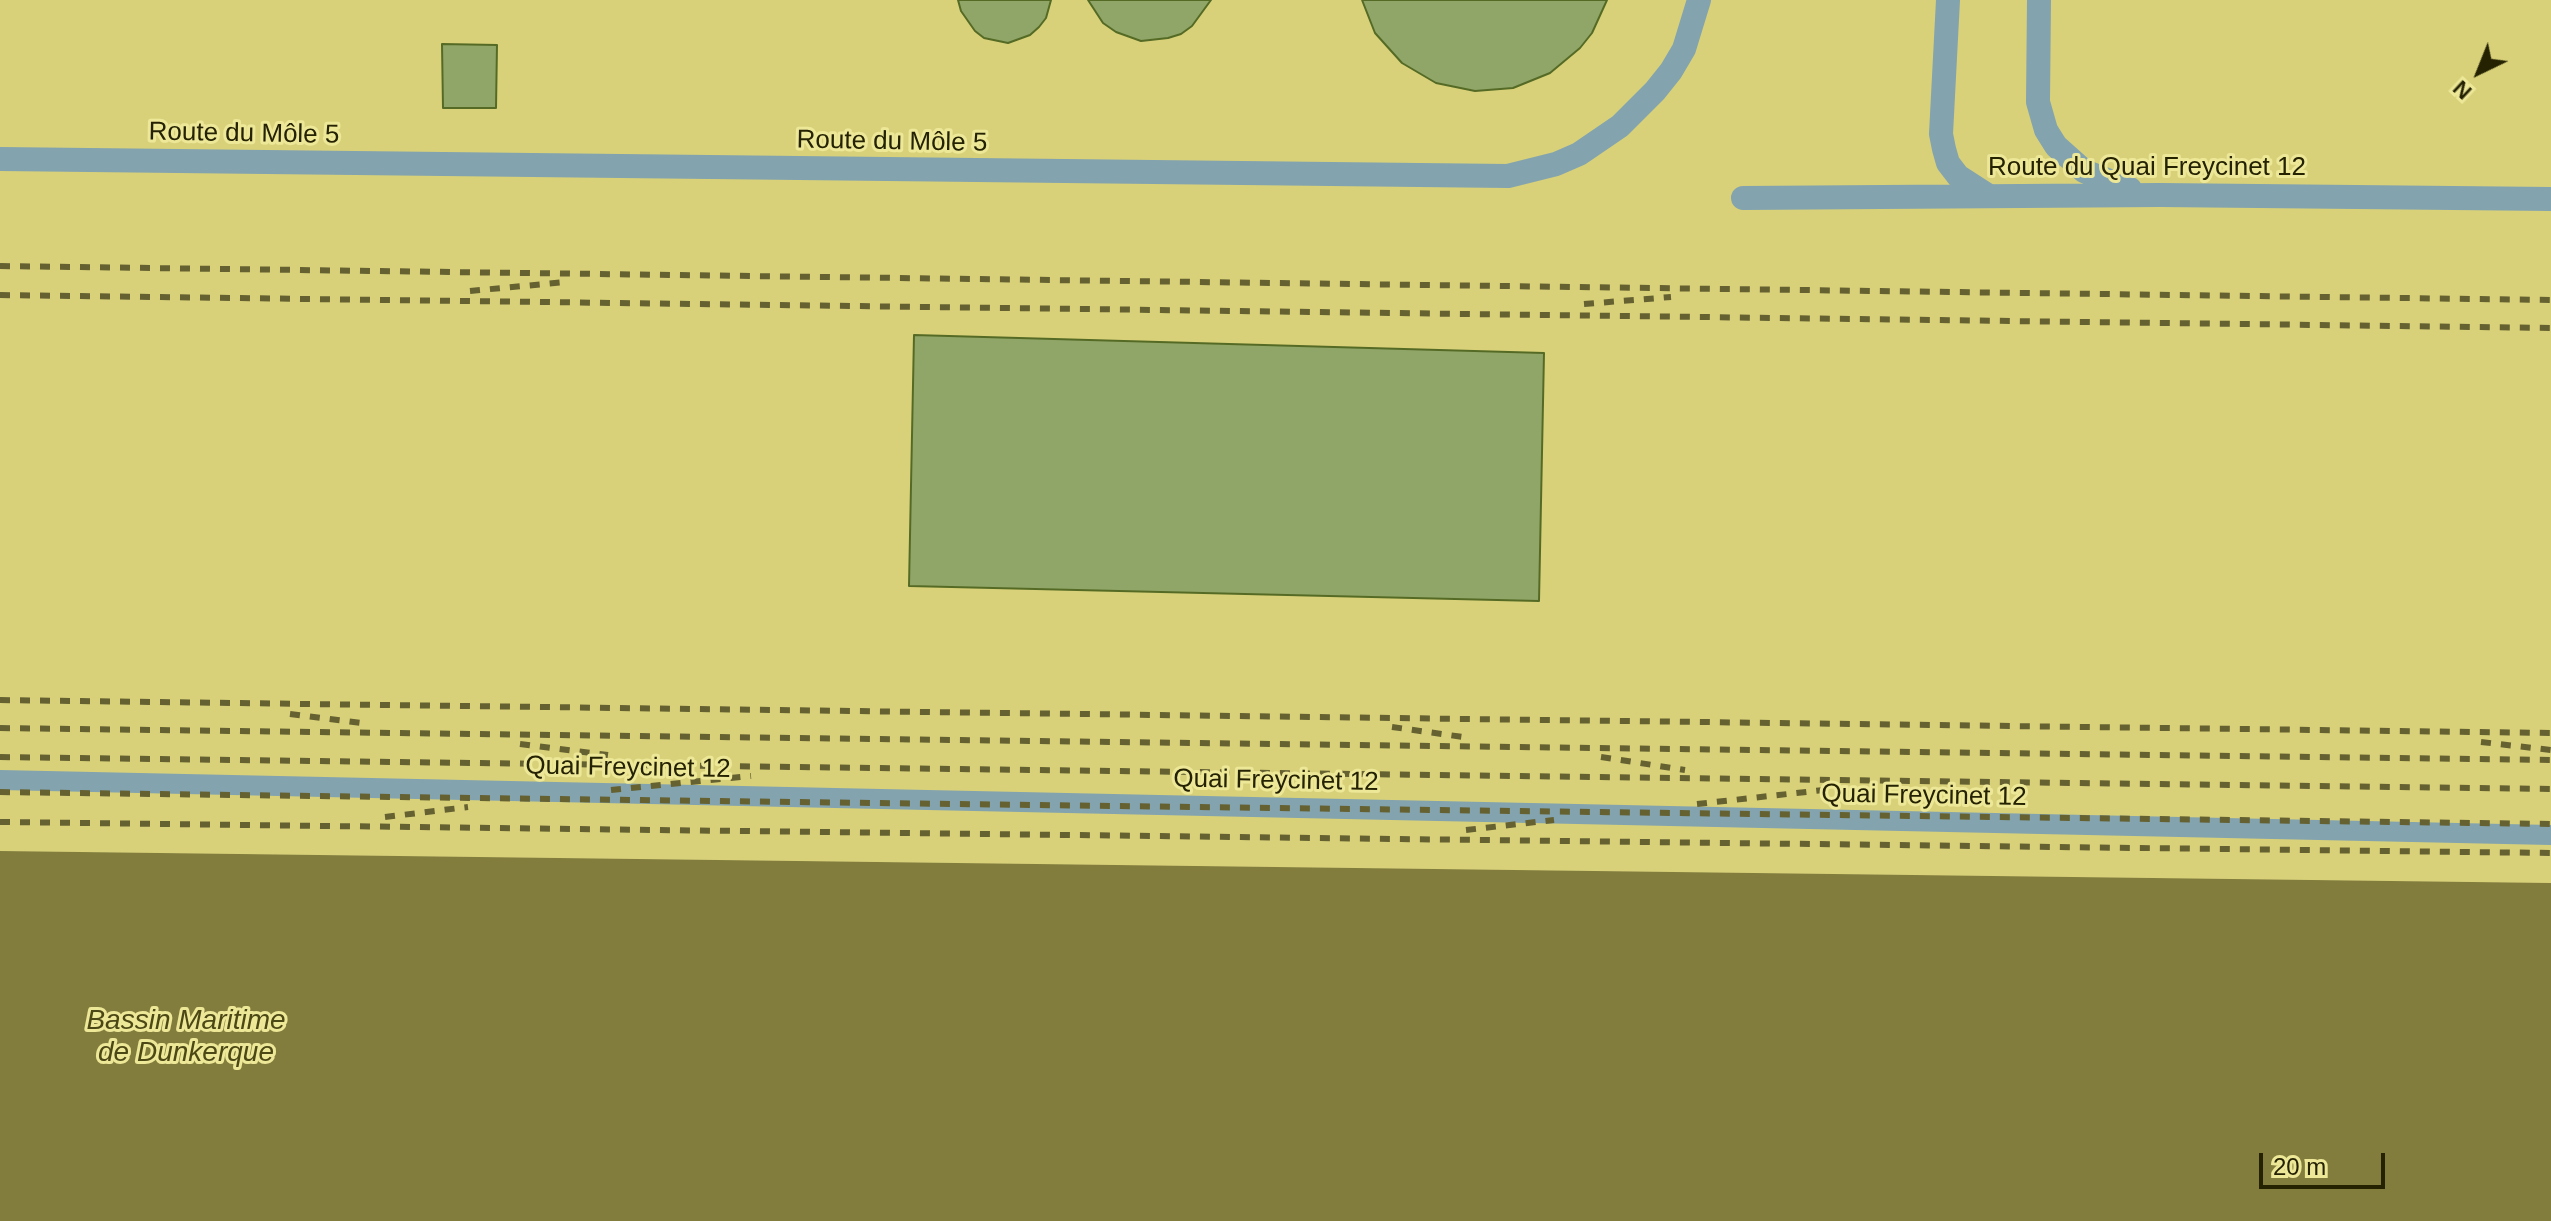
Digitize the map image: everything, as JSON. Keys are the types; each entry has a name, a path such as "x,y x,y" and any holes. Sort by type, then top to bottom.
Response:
{"street":[{"name":"Route du Môle 5","path":"0,159 1508,176 1556,164 1579,154 1620,126 1671,71 1684,49 1699,0"},
{"path":"1948,0 1941,134 1944,149 1948,163 1958,176 1989,196"},
{"path":"2039,0 2038,102 2041,118 2051,138 2069,160 2084,171 2127,188 2160,195"},
{"name":"Route du Quai Freycinet 12","path":"1743,198 2160,195 2551,199"}],"lane":[{"name":"Quai Freycinet 12","path":"0,780 2551,835"}],"shaded area":[{"path":"0,0 2551,0 2551,883 0,851"}],"water":[{"name":"Bassin Maritime de Dunkerque","path":"0,851 2551,883 2551,1221 0,1221"}],"building":[{"path":"958,0 1051,0 1046,18 1039,27 1030,35 1008,43 984,38 975,31 961,11"},
{"path":"1088,0 1211,0 1192,26 1181,34 1141,41 1116,32 1103,23"},
{"path":"1362,0 1607,0 1592,33 1580,48 1550,73 1513,88 1475,91 1436,83 1402,63 1375,33"},
{"path":"442,44 497,45 496,108 443,108"},
{"path":"914,335 1544,353 1539,601 909,586"}],"railway":[{"path":"0,266 2551,300"},
{"path":"470,291 566,282"},
{"path":"0,295 2551,328"},
{"path":"1584,304 1671,297"},
{"path":"0,700 2551,733"},
{"path":"290,714 362,723"},
{"path":"1392,727 1463,737"},
{"path":"0,728 2551,760"},
{"path":"2481,742 2551,750"},
{"path":"520,744 608,755"},
{"path":"0,757 2551,789"},
{"path":"1601,757 1685,770"},
{"path":"611,790 751,776"},
{"path":"1697,804 1824,790"},
{"path":"0,792 2551,824"},
{"path":"385,817 468,807"},
{"path":"1466,830 1554,820"},
{"path":"0,822 2551,853"}]}
